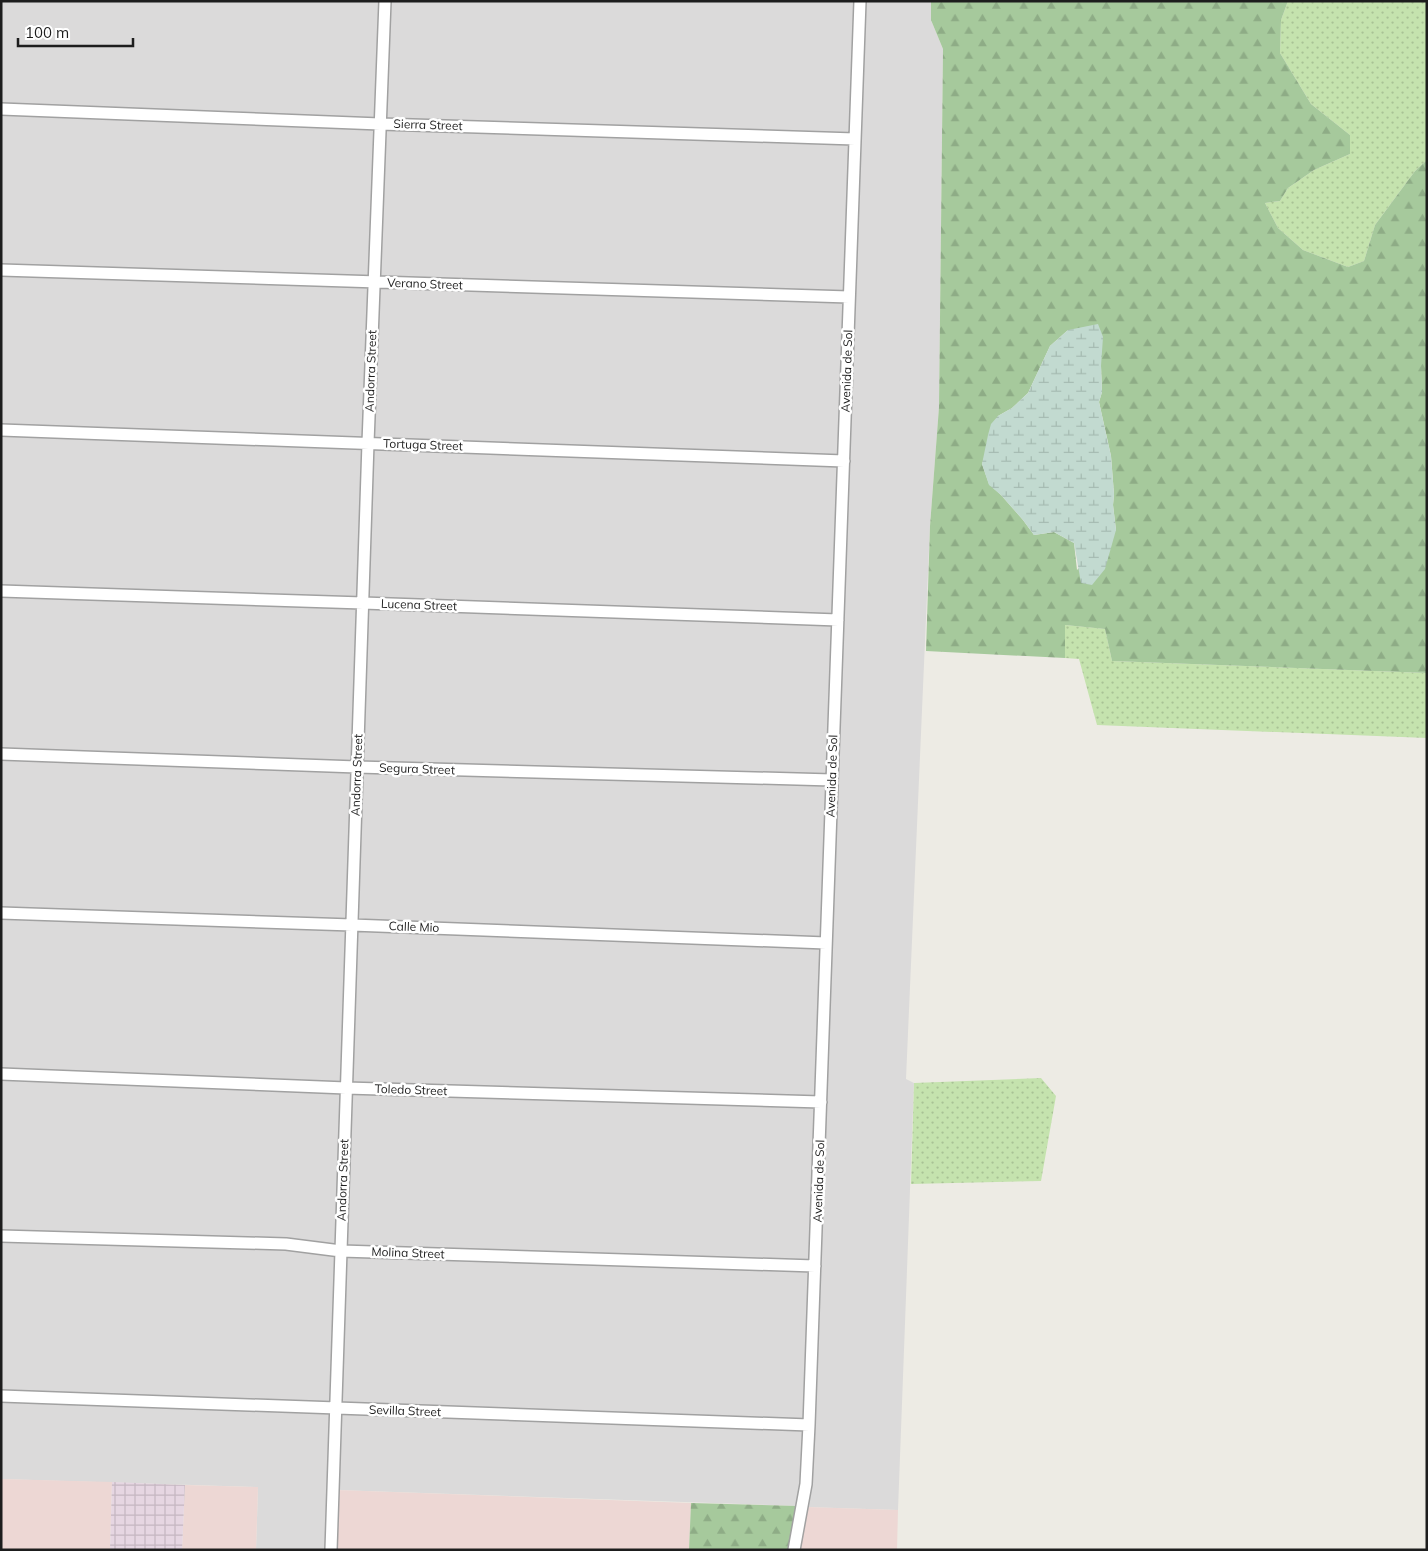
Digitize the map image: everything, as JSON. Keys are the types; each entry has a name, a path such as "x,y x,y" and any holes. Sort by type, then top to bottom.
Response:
{"street":[{"name":"Andorra Street","path":"331,1550 368,443 385,1"},
{"name":"Avenida de Sol","path":"794,1550 806,1484 809,1425 860,1"},
{"name":"Sierra Street","path":"1,109 380,124 855,139"},
{"name":"Verano Street","path":"1,270 849,297"},
{"name":"Tortuga Street","path":"1,430 844,461"},
{"name":"Lucena Street","path":"1,591 838,620"},
{"name":"Segura Street","path":"1,754 357,767 832,780"},
{"name":"Calle Mio","path":"1,913 826,943"},
{"name":"Toledo Street","path":"1,1074 346,1088 821,1102"},
{"name":"Molina Street","path":"1,1236 286,1244 341,1251 815,1266"},
{"name":"Sevilla Street","path":"1,1396 809,1425"}],"shaded area":[{"path":"1,1 381,1 377,119 1,104"},
{"path":"389,1 857,1 851,135 384,120"},
{"path":"864,1 931,1 931,20 943,49 939,407 930,526 906,1079 914,1083 898,1510 806,1507"},
{"path":"1,113 376,128 370,278 1,265"},
{"path":"384,128 851,143 845,293 378,278"},
{"path":"1,274 370,287 364,439 1,426"},
{"path":"378,287 845,302 841,456 372,439"},
{"path":"1,434 364,448 360,598 1,587"},
{"path":"371,448 840,465 834,615 367,598"},
{"path":"1,596 359,607 353,762 1,749"},
{"path":"367,607 833,624 828,776 361,763"},
{"path":"1,758 353,771 349,920 1,909"},
{"path":"361,772 828,785 822,939 356,920"},
{"path":"1,918 348,929 343,1084 1,1069"},
{"path":"356,929 822,948 817,1098 351,1084"},
{"path":"1,1078 342,1092 337,1246 1,1232"},
{"path":"350,1093 817,1107 811,1262 345,1247"},
{"path":"1,1241 286,1249 337,1255 332,1404 1,1392"},
{"path":"344,1256 811,1271 806,1420 340,1404"},
{"path":"1,1401 332,1413 327,1550 256,1550 258,1487 1,1479"},
{"path":"339,1413 805,1429 802,1484 798,1506 337,1490"},
{"path":"1,1479 112,1482 110,1550 1,1550"},
{"path":"112,1482 185,1485 182,1550 110,1550"},
{"path":"185,1485 258,1487 256,1550 182,1550"},
{"path":"337,1490 691,1503 689,1550 335,1550"},
{"path":"806,1507 898,1510 897,1550 798,1550"}],"green space":[{"path":"931,1 1288,1 1281,20 1280,53 1311,104 1350,135 1350,154 1314,170 1288,188 1280,201 1265,203 1278,228 1303,250 1348,267 1364,261 1375,225 1415,171 1427,160 1427,673 1112,661 1105,629 1065,625 1065,658 926,651 930,526 939,407 943,49 931,20","holes":["1068,330 1101,366 1102,392 1099,402 1111,456 1116,530 1077,570 1074,543 1054,532 1034,535 1001,495 989,484 982,464 998,416 1012,408 1028,393 1050,346"]},
{"path":"1288,1 1427,1 1427,160 1415,171 1375,225 1364,261 1348,267 1303,250 1278,228 1265,203 1280,201 1288,188 1314,170 1350,154 1350,135 1311,104 1280,53 1281,20"},
{"path":"1098,324 1103,337 1102,392 1099,402 1111,456 1116,530 1105,569 1092,585 1081,583 1074,543 1054,532 1034,535 1001,495 989,485 982,464 991,424 998,416 1012,408 1028,393 1050,346 1068,330"},
{"path":"1065,625 1105,629 1112,661 1427,673 1427,738 1097,725 1079,659 1065,658"},
{"path":"1041,1078 1056,1096 1041,1181 911,1184 914,1083"},
{"path":"691,1503 798,1506 789,1550 689,1550"}]}
